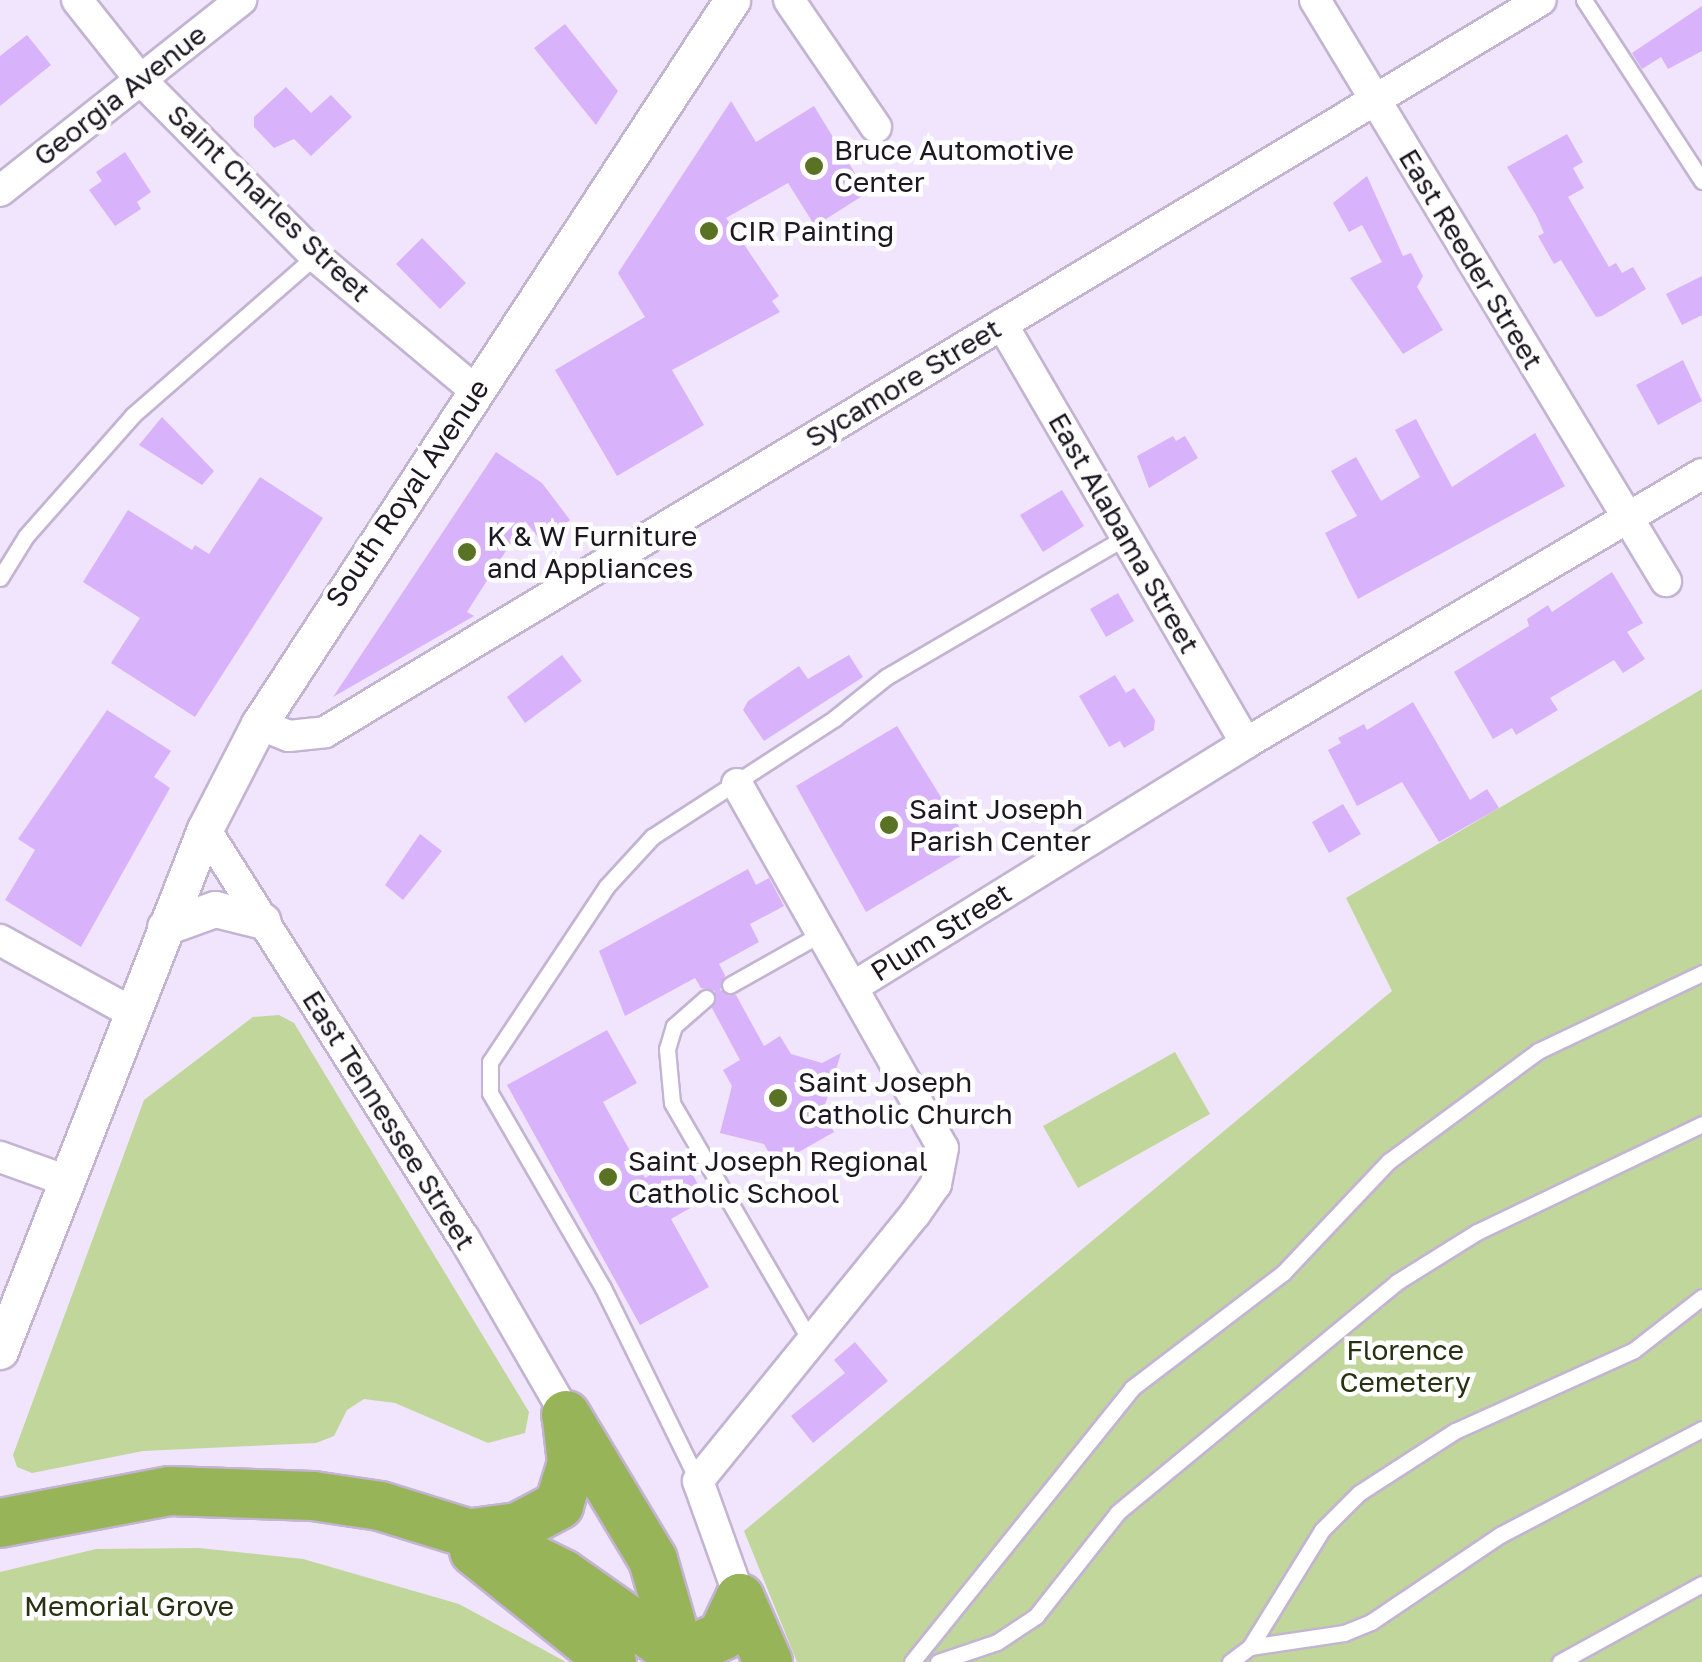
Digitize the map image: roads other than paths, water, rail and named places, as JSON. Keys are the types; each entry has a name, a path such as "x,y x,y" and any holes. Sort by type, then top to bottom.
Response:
{"highway":[{"path":"457,1528 518,1527 559,1504 572,1463 566,1415"},
{"path":"566,1415 653,1560 684,1658"},
{"path":"6,1521 170,1491 314,1496 457,1528 563,1574 684,1658"},
{"path":"457,1528 612,1662"},
{"path":"684,1658 722,1636 740,1598"},
{"path":"740,1598 768,1662"}],"street":[{"name":"Saint Charles Street","path":"77,0 138,77 315,256 476,391"},
{"name":"Georgia Avenue","path":"0,191 138,77 241,0"},
{"name":"South Royal Avenue","path":"0,1351 205,828 258,724 732,0"},
{"path":"790,0 876,127"},
{"name":"East Reeder Street","path":"1315,0 1666,582"},
{"name":"Sycamore Street","path":"258,724 289,736 325,732 1541,0"},
{"name":"East Alabama Street","path":"1002,324 1246,742"},
{"name":"Plum Street","path":"698,1481 936,1184 943,1148 856,985 1246,742 1702,474"},
{"path":"737,784 856,985"},
{"name":"East Tennessee Street","path":"205,828 464,1238 566,1415"},
{"path":"165,927 215,909 263,921"},
{"path":"0,940 131,1012"},
{"path":"0,1156 67,1181"},
{"path":"698,1481 740,1598"}],"lane":[{"path":"1584,0 1702,181"},
{"path":"0,578 26,536 134,415 315,256"},
{"path":"698,1481 602,1288 490,1093 490,1062 607,886 652,836 737,784 886,678 1128,536"},
{"path":"730,985 824,932"},
{"path":"912,1662 1132,1388 1283,1273 1388,1161 1538,1051 1702,973"},
{"path":"706,998 674,1026 667,1049 672,1103 811,1342"},
{"path":"938,1662 998,1642 1036,1616 1118,1512 1397,1282 1478,1232 1702,1124"},
{"path":"1230,1662 1250,1646 1322,1530 1359,1492 1455,1430 1634,1350 1702,1297"},
{"path":"1250,1646 1344,1633 1372,1622 1500,1535 1702,1429"},
{"path":"1560,1662 1702,1584"}],"place":[{"name":"Bruce Automotive Center","path":"814,166"},
{"name":"CIR Painting","path":"709,231"},
{"name":"K & W Furniture and Appliances","path":"467,552"},
{"name":"Saint Joseph Parish Center","path":"889,825"},
{"name":"Saint Joseph Catholic Church","path":"778,1098"},
{"name":"Saint Joseph Regional Catholic School","path":"608,1177"}],"park label":[{"name":"Florence Cemetery","path":"1405,1366"},
{"name":"Memorial Grove","path":"129,1606"}]}
